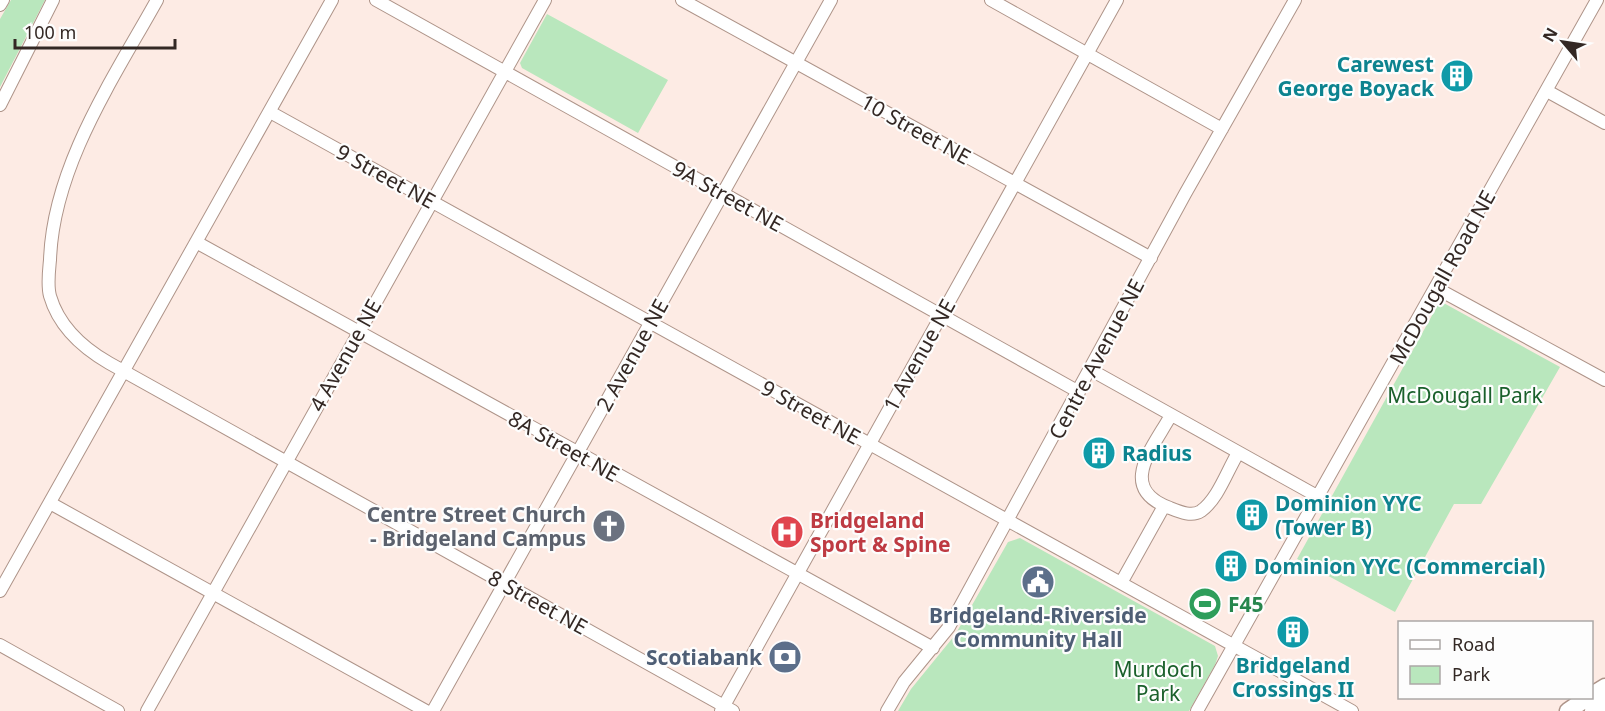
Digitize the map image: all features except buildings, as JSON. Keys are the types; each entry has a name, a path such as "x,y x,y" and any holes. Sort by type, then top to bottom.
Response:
{"highway":[{"path":"1568,711 1586,699"},
{"path":"1593,711 1605,702"}],"street":[{"path":"0,5 3,0"},
{"path":"0,105 53,0"},
{"name":"8 Street NE","path":"158,0 81,138 59,196 50,250 50,295 73,337 87,350 123,371 726,709"},
{"path":"0,591 332,0"},
{"name":"9A Street NE","path":"376,0 1079,392"},
{"name":"4 Avenue NE","path":"147,711 545,0"},
{"name":"10 Street NE","path":"682,0 1151,258"},
{"name":"2 Avenue NE","path":"433,711 831,0"},
{"path":"991,0 1222,129"},
{"name":"1 Avenue NE","path":"726,709 796,573 1118,0"},
{"name":"Centre Avenue NE","path":"887,711 904,682 949,627 1295,0"},
{"name":"McDougall Road NE","path":"1197,711 1597,0"},
{"path":"1547,91 1605,123"},
{"name":"9 Street NE","path":"270,112 1352,711"},
{"name":"8A Street NE","path":"196,242 933,648"},
{"path":"1436,288 1605,380"},
{"path":"1091,370 1317,496"},
{"path":"1171,415 1141,470 1140,481 1144,490 1164,506 1185,514 1199,513 1209,504 1238,453"},
{"path":"50,502 426,711"},
{"path":"1121,583 1164,506"},
{"path":"0,645 118,711"}],"green space":[{"path":"11,0 45,0 0,87 0,19"},
{"path":"547,14 668,80 638,133 522,68 520,63"},
{"name":"McDougall Park","path":"1440,301 1560,367 1481,504 1454,504 1395,612 1297,559"},
{"name":"Murdoch Park","path":"1020,538 1215,646 1218,656 1215,665 1189,711 898,711 911,689 955,635 1008,542"}],"place":[{"name":"Carewest George Boyack","path":"1457,76"},
{"name":"Radius","path":"1099,453"},
{"name":"Dominion YYC (Tower B)","path":"1252,515"},
{"name":"Centre Street Church - Bridgeland Campus","path":"609,526"},
{"name":"Bridgeland Sport & Spine","path":"787,532"},
{"name":"Dominion YYC (Commercial)","path":"1231,566"},
{"name":"Bridgeland-Riverside Community Hall","path":"1038,582"},
{"name":"F45","path":"1205,604"},
{"name":"Bridgeland Crossings II","path":"1293,632"},
{"name":"Scotiabank","path":"785,657"}]}
